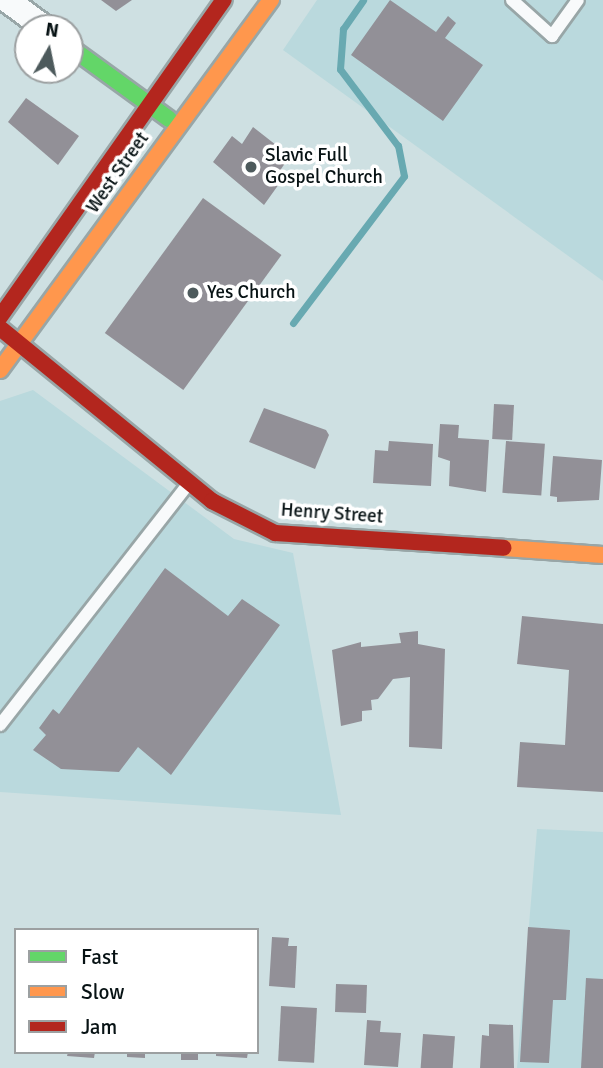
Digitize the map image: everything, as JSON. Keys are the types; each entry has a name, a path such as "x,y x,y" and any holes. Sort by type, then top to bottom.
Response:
{"main road":[{"name":"West Street","path":"0,317 224,0"},
{"name":"West Street","path":"0,370 271,0"},
{"path":"84,57 178,125"},
{"name":"Henry Street","path":"0,328 212,501 275,533 603,555"}],"street":[{"path":"7,0 26,14"}],"lane":[{"path":"512,0 552,36 578,0"},
{"path":"0,725 189,483"}],"shaded area":[{"path":"317,0 603,0 603,281 283,50"},
{"path":"33,390 234,539 293,553 341,815 0,792 0,401"},
{"path":"537,829 603,832 603,1068 517,1068"}],"building":[{"path":"101,0 132,0 116,11"},
{"path":"390,0 436,32 448,16 456,23 445,38 483,65 443,121 351,55"},
{"path":"26,98 79,136 58,165 8,122"},
{"name":"Slavic Full Gospel Church","path":"253,127 290,156 279,172 284,177 264,205 213,162 232,136 242,144"},
{"name":"Yes Church","path":"203,198 281,255 183,390 105,333"},
{"path":"494,404 514,405 512,440 492,439"},
{"path":"264,408 326,430 329,435 315,469 249,442"},
{"path":"440,424 459,425 458,438 489,440 486,492 449,486 450,461 438,457"},
{"path":"389,441 433,444 431,486 373,483 375,450 388,451"},
{"path":"506,441 545,444 541,496 502,493"},
{"path":"553,456 602,460 599,500 557,502 557,497 550,496"},
{"path":"165,568 228,616 242,599 280,625 171,775 138,747 119,772 61,769 33,750 46,735 39,728 53,709 59,714"},
{"path":"522,616 603,624 603,792 517,787 520,742 565,745 569,670 517,664"},
{"path":"418,631 418,644 445,649 442,749 409,747 410,677 393,679 378,699 371,700 372,710 362,711 362,721 341,726 332,650 361,642 361,647 401,643 399,633"},
{"path":"528,927 570,930 566,1000 553,1000 549,1063 520,1062"},
{"path":"272,937 289,938 288,946 297,946 295,988 269,986"},
{"path":"586,978 603,979 603,1068 581,1068"},
{"path":"336,984 367,985 366,1013 335,1012"},
{"path":"281,1006 317,1008 314,1063 278,1061"},
{"path":"367,1020 381,1021 380,1032 401,1033 398,1067 364,1065"},
{"path":"489,1024 513,1025 514,1068 480,1068 482,1035 489,1036"},
{"path":"423,1034 455,1036 453,1068 421,1068"},
{"path":"68,1054 95,1054 94,1058"},
{"path":"127,1054 145,1054 145,1058 127,1057"},
{"path":"181,1054 198,1054 198,1060 181,1060"},
{"path":"216,1054 248,1054 247,1058"}],"waterway":[{"path":"293,323 404,176 398,146 340,69 343,29 363,0"}],"traffic: fast":[{"path":"84,57 169,119"}],"traffic: slow":[{"path":"0,370 271,0"},
{"path":"504,548 603,555"}],"traffic: jam":[{"path":"0,317 224,0"},
{"path":"0,328 212,501 275,533 504,548"}],"place":[{"name":"Slavic Full Gospel Church","path":"251,167"},
{"name":"Yes Church","path":"193,293"}]}
